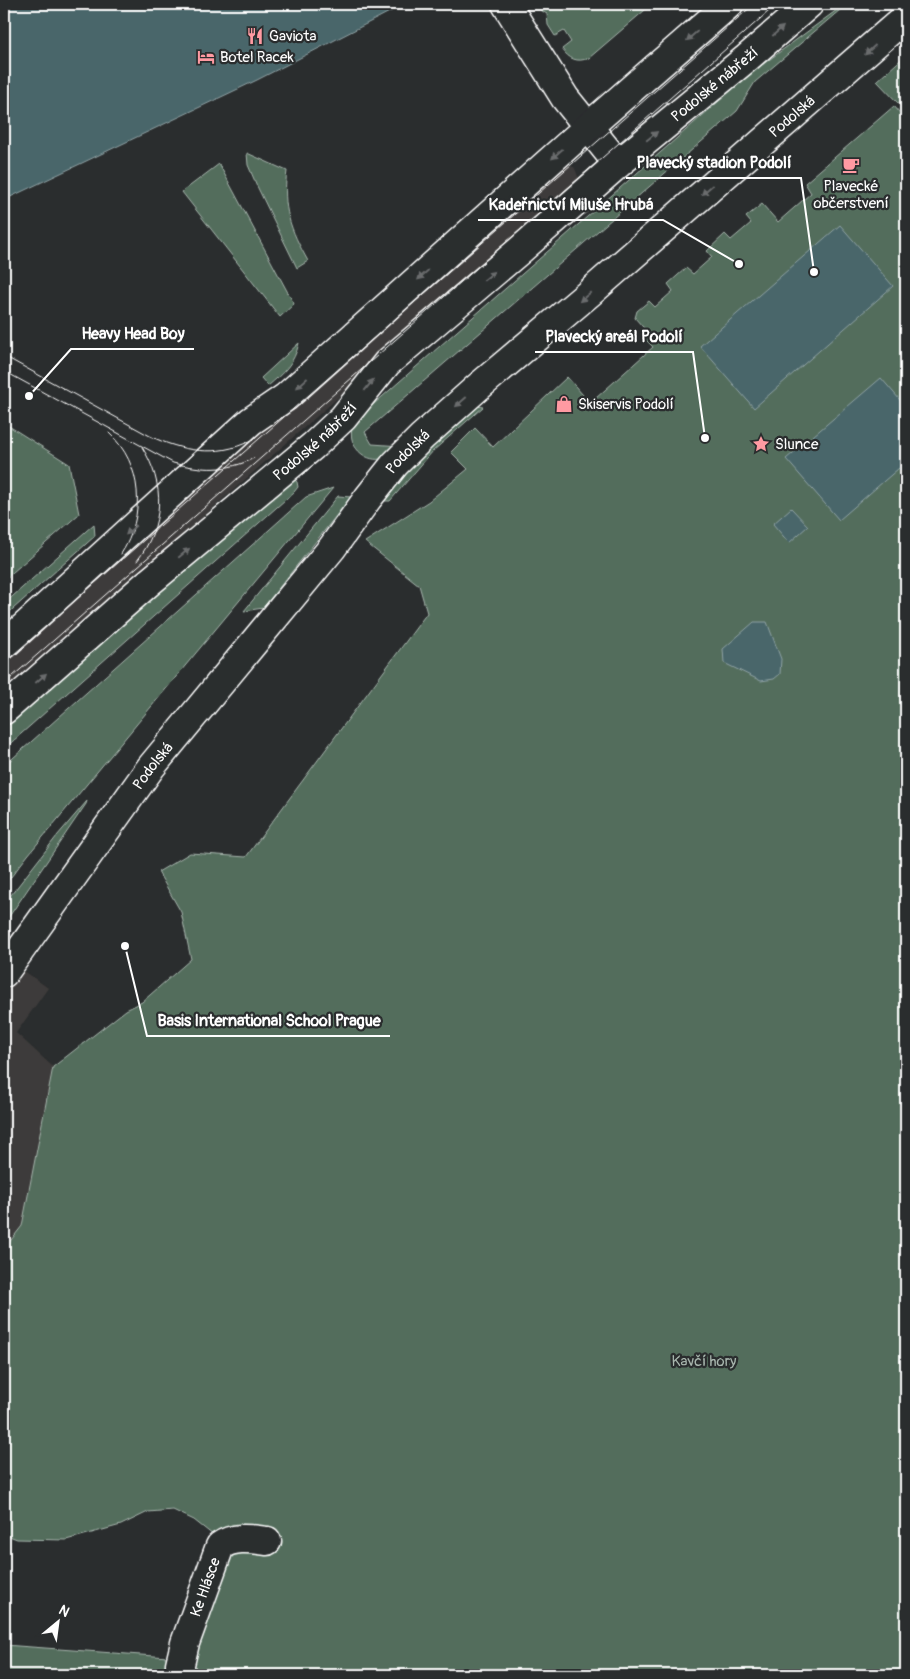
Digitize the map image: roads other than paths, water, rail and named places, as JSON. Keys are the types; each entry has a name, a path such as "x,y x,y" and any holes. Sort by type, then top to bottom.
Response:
{"main road":[{"path":"4,645 251,421 278,404 294,391 588,126 729,4"},
{"name":"Podolské nábřeží","path":"4,710 147,584 314,446 343,418 387,363 618,164 747,58 809,4"},
{"path":"510,10 565,98 618,164"},
{"name":"Podolská","path":"4,973 151,767 332,548 395,464 422,437 906,17"},
{"name":"Ke Hlásce","path":"180,1675 180,1664 185,1643 220,1546 232,1540 267,1541"}],"water":[{"path":"4,4 405,4 257,80 4,200"},
{"path":"840,225 893,286 754,408 700,346"},
{"path":"881,378 906,407 906,462 839,520 786,459"},
{"path":"791,508 808,526 789,543 773,524"},
{"path":"754,622 767,622 781,659 780,674 774,679 761,681 724,663 723,649"}],"tram line":[{"path":"4,663 754,4"},
{"path":"4,684 777,4"},
{"path":"4,356 150,436 174,446 212,451 225,450 250,441"},
{"path":"4,371 173,463 204,468 224,468 244,463 254,458"},
{"path":"109,433 129,460 137,491 134,523 129,539 121,554"},
{"path":"137,561 153,534 159,505 155,476 150,461 142,447"}],"place":[{"name":"Gaviota","path":"255,36"},
{"name":"Botel Racek","path":"206,57"},
{"name":"Plavecké občerstvení","path":"851,165"},
{"name":"Kadeřnictví Miluše Hrubá","path":"739,264"},
{"name":"Plavecký stadion Podolí","path":"814,272"},
{"name":"Heavy Head Boy","path":"29,396"},
{"name":"Skiservis Podolí","path":"564,404"},
{"name":"Plavecký areál Podolí","path":"705,438"},
{"name":"Slunce","path":"761,444"},
{"name":"Basis International School Prague","path":"125,946"}],"park label":[{"name":"Kavčí hory","path":"704,1361"}]}
